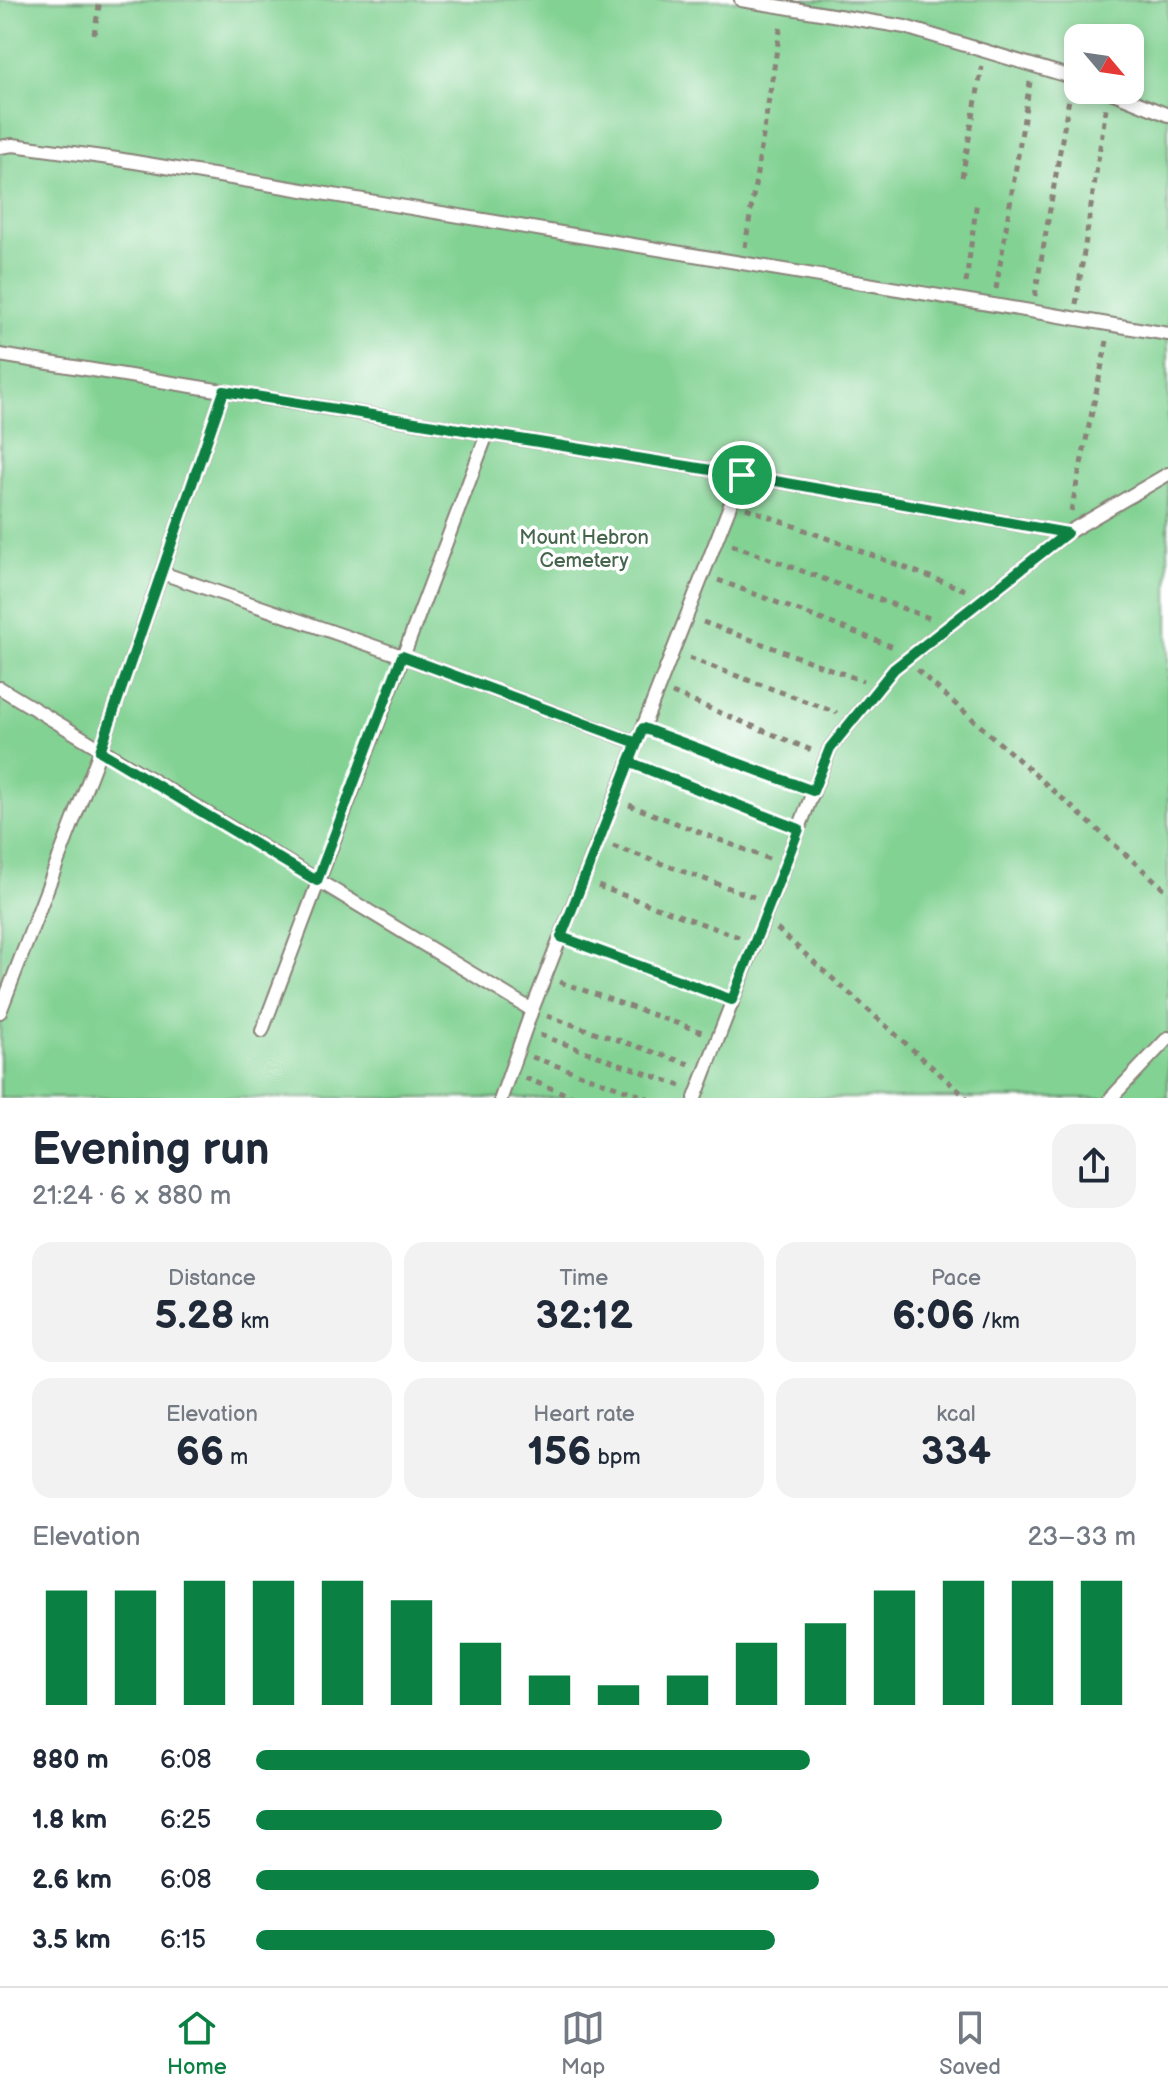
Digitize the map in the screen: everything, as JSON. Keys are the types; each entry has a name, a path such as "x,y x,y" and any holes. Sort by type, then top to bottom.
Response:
{"lane":[{"path":"741,0 905,27 1064,75"},
{"path":"1140,104 1168,115"},
{"path":"0,147 13,145 117,159 1168,334"},
{"path":"0,355 742,475 1067,533"},
{"path":"1,1008 100,751 224,391"},
{"path":"262,1031 487,434"},
{"path":"696,1095 830,748 879,686 908,657 1067,533 1168,474"},
{"path":"501,1098 545,976 742,475"},
{"path":"162,573 402,656 637,743"},
{"path":"0,688 532,1010"},
{"path":"1111,1098 1168,1038"}],"path":[{"path":"94,34 100,0"},
{"path":"742,263 784,7"},
{"path":"962,177 985,51"},
{"path":"994,305 1033,65"},
{"path":"1033,311 1070,104"},
{"path":"1073,318 1106,104"},
{"path":"963,300 977,200"},
{"path":"1067,533 1111,324"},
{"path":"732,502 985,597"},
{"path":"717,540 949,625"},
{"path":"703,575 908,657 1168,892"},
{"path":"687,616 879,686"},
{"path":"673,652 853,719"},
{"path":"659,688 826,757"},
{"path":"643,728 813,791"},
{"path":"629,762 799,829"},
{"path":"615,799 785,865"},
{"path":"599,841 770,903"},
{"path":"583,881 755,943"},
{"path":"764,918 967,1098"},
{"path":"561,937 732,1000"},
{"path":"545,976 718,1038"},
{"path":"532,1010 706,1069"},
{"path":"525,1030 696,1095"},
{"path":"517,1052 648,1098"},
{"path":"510,1073 576,1098"}],"green space":[{"name":"Mount Hebron Cemetery","path":"0,0 1168,0 1168,1098 0,1098"}],"route":[{"path":"742,475 224,391 100,751 317,881 402,656 637,743 629,762 799,829 732,1000 561,937 629,762 643,728 813,791 830,748 894,669 1067,533 742,475"}]}
